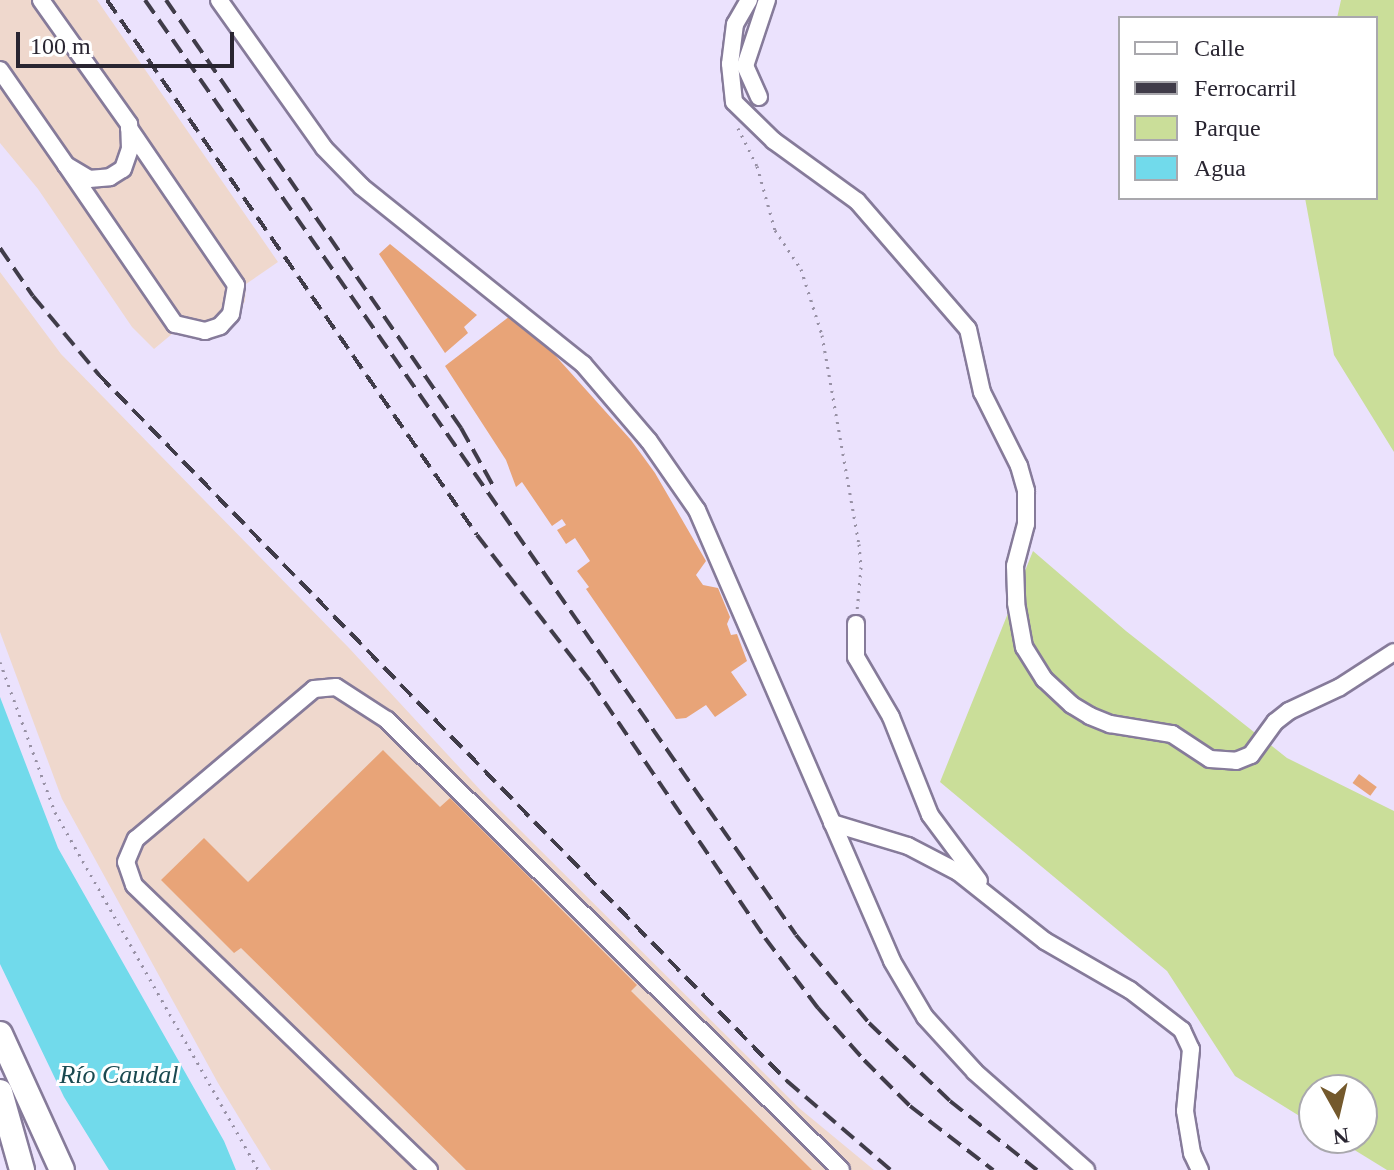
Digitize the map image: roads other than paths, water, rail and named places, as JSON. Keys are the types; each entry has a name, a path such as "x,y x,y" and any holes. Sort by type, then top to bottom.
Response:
{"highway":[{"path":"0,1034 62,1170"},
{"path":"0,1092 14,1170"},
{"path":"6,1131 22,1170"}],"street":[{"path":"0,70 175,324 205,331 220,326 231,314 236,285 41,0"},
{"path":"219,0 324,148 362,187 583,364 649,441 697,510 737,595 892,961 925,1017 975,1072 1086,1170"},
{"path":"749,0 735,24 730,64 734,102 774,141 857,201 968,329 982,392 1019,466 1026,491 1026,524 1015,566 1016,603 1024,647 1044,679 1072,705 1090,716 1110,724 1172,734 1210,759 1236,761 1251,755 1275,722 1289,711 1340,687 1394,652"},
{"path":"759,97 745,66 767,0"},
{"path":"66,165 89,179 110,177 123,169 130,149 129,128"},
{"path":"856,624 856,657 891,717 930,815 992,899"},
{"path":"429,1170 134,885 126,862 136,839 314,689 336,687 387,720 841,1170"},
{"path":"832,823 931,856 958,872 1045,941 1130,990 1182,1030 1191,1049 1185,1111 1192,1153 1200,1170"}],"water":[{"name":"Río Caudal","path":"0,697 58,848 224,1141 236,1170 109,1170 64,1097 0,964"}],"railway":[{"path":"107,0 477,535 591,682 765,938 818,1008 910,1106 993,1170"},
{"path":"145,0 796,935 869,1023 950,1101 1037,1170"},
{"path":"166,0 461,428 495,489"},
{"path":"0,248 33,296 99,375 787,1081 891,1170"}]}
